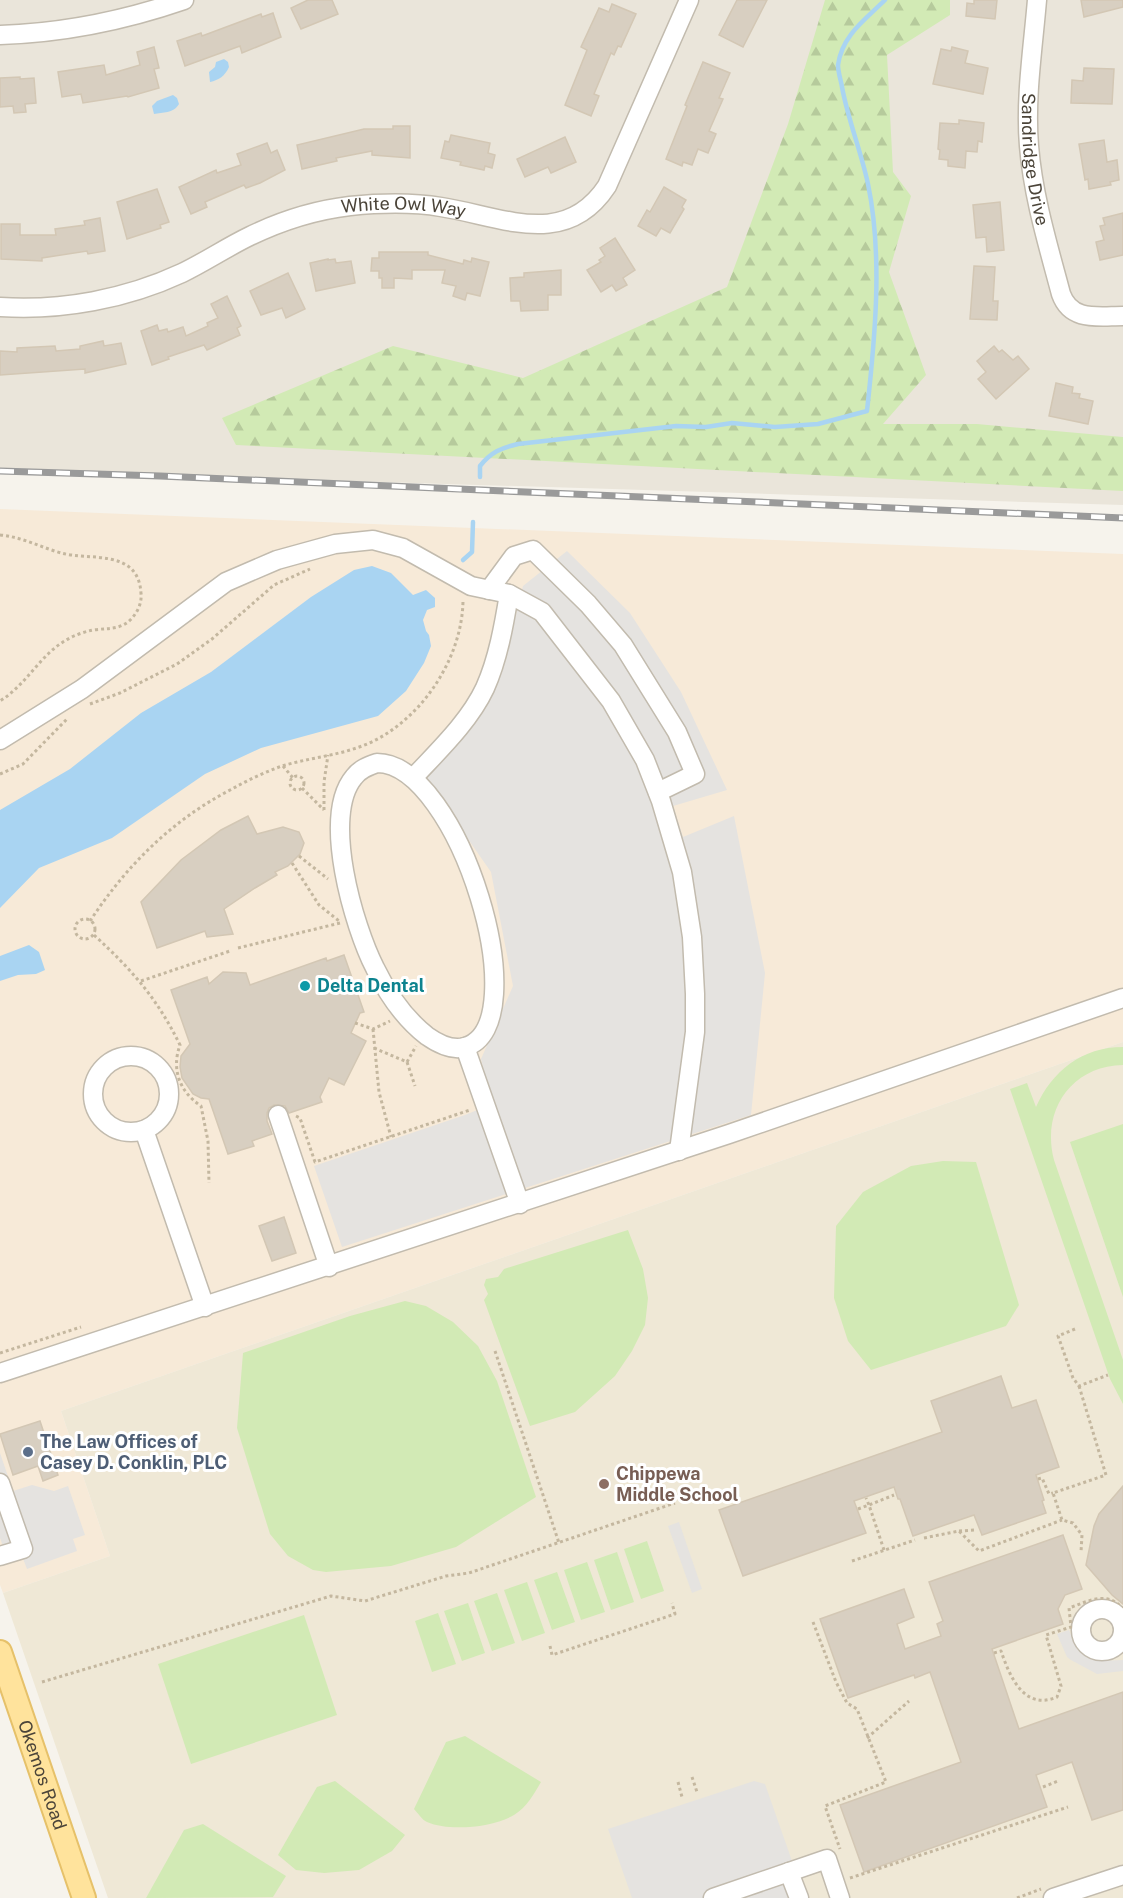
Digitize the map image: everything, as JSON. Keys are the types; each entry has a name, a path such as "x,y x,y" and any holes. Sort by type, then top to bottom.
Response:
{"main road":[{"name":"Okemos Road","path":"0,1652 84,1898"}],"street":[{"path":"0,35 77,27 147,12 184,0"},
{"name":"White Owl Way","path":"0,307 73,304 132,291 181,273 273,226 298,217 348,206 417,204 441,206 530,225 566,221 594,204 607,186 688,0"},
{"name":"Sandridge Drive","path":"1037,0 1028,116 1032,172 1061,294 1073,312 1085,316 1123,316"},
{"path":"0,740 82,689 226,582 277,560 335,544 373,540 403,548 471,586 509,594 542,612 611,701 645,760 658,792 682,873 693,949 695,1032 679,1150"},
{"path":"489,590 514,556 533,550 588,604 623,645 677,732 694,774 658,792"},
{"path":"413,778 466,718 485,688 497,653 509,594"},
{"path":"377,763 386,763 413,778 444,817 462,850 479,890 491,944 494,988 489,1019 485,1031 477,1040 456,1049 436,1042 410,1022 390,996 374,968 361,936 342,862 340,828 343,801 352,779 359,771 377,763"},
{"path":"0,1373 520,1204 1123,998"},
{"path":"465,1047 520,1204"},
{"path":"123,1057 150,1061 157,1066 167,1082 169,1091 166,1108 156,1123 144,1130 130,1132 113,1128 105,1122 95,1107 96,1080 107,1065 123,1057"},
{"path":"285,1113 329,1267"},
{"path":"144,1130 205,1307"},
{"path":"0,1483 23,1549 0,1556"},
{"path":"712,1898 827,1859 840,1898"},
{"path":"789,1872 799,1898"},
{"path":"1053,1898 1123,1875"}],"path":[{"path":"0,535 29,540 60,553 76,556 106,556 120,561 136,576 141,592 139,607 127,623 114,629 83,633 62,642 16,689 0,701"},
{"path":"85,706 120,693 177,664 212,639 274,585 313,568"},
{"path":"90,921 134,863 171,828 208,802 232,788 283,766 363,746 392,730 404,720 425,697 449,662 458,636 464,601 457,597"},
{"path":"0,774 23,764 32,757 51,734 69,718"},
{"path":"283,766 293,778"},
{"path":"293,778 298,776 304,780 302,789"},
{"path":"293,778 291,786 297,790 302,789 324,810"},
{"path":"299,856 330,880"},
{"path":"292,863 318,905 340,922"},
{"path":"338,912 340,922"},
{"path":"81,921 90,921 95,926 93,935 86,939 81,938 75,927 81,921"},
{"path":"238,948 340,922"},
{"path":"93,935 141,981 163,1012 180,1045 177,1053 177,1071 182,1088 201,1106 208,1141 209,1183"},
{"path":"141,981 230,951"},
{"path":"355,1023 373,1029 379,1092 391,1137"},
{"path":"415,1086 407,1062 416,1045"},
{"path":"374,1048 407,1062"},
{"path":"285,1113 300,1118 315,1162 470,1110"},
{"path":"1038,1479 1042,1478 1049,1494 1106,1475 1079,1386 1072,1378 1058,1336 1075,1329"},
{"path":"495,1351 559,1543"},
{"path":"1079,1386 1108,1375"},
{"path":"1053,1493 1062,1520"},
{"path":"858,1509 894,1495"},
{"path":"866,1498 884,1550"},
{"path":"42,1682 332,1596 365,1601 446,1576 469,1573 675,1503"},
{"path":"959,1531 979,1551 1062,1520 1073,1523 1082,1535 1081,1552"},
{"path":"924,1539 959,1531 976,1530"},
{"path":"852,1561 915,1540"},
{"path":"994,1653 1001,1651 1009,1675 1027,1696 1041,1703 1057,1698 1061,1686 1046,1635 1071,1627 1070,1608 1101,1596 1109,1598 1123,1609"},
{"path":"550,1646 552,1655 675,1614 672,1603"},
{"path":"813,1622 836,1682 847,1703 857,1709 886,1782 825,1806 843,1858"},
{"path":"867,1738 909,1701"},
{"path":"692,1777 697,1792"},
{"path":"1043,1786 1058,1781"},
{"path":"678,1782 682,1797"},
{"path":"846,1868 850,1879 1068,1807"}],"shaded area":[{"path":"0,0 1123,0 1123,505 0,470"},
{"path":"0,509 1123,554 1123,1042 61,1411 110,1556 3,1593 0,1585"},
{"path":"567,551 630,613 681,692 727,790 673,806 683,837 734,816 765,973 751,1115 342,1247 314,1166 492,1104 481,1059 513,986 491,872 424,776 503,668 523,586"},
{"name":"Chippewa Middle School","path":"1123,1042 1123,1898 108,1898 3,1593 110,1556 61,1411"},
{"path":"0,1453 13,1491 32,1485 54,1491 68,1486 85,1535 73,1539 77,1551 27,1569 22,1556 8,1561 0,1538"},
{"path":"679,1522 702,1589 692,1593 668,1526"},
{"path":"1069,1630 1077,1649 1099,1661 1123,1660 1123,1671 1097,1674 1067,1657 1057,1634"},
{"path":"754,1781 765,1784 805,1898 632,1898 608,1829"}],"green space":[{"path":"825,0 950,0 950,15 887,55 893,172 911,196 889,272 926,375 883,424 977,424 1123,437 1123,491 236,445 222,418 393,346 523,378 727,287 788,124"},
{"path":"1123,1047 1123,1065 1105,1067 1088,1073 1064,1094 1056,1109 1051,1142 1054,1160 1123,1360 1123,1404 1110,1379 1010,1089 1027,1083 1036,1107 1051,1082 1070,1064 1094,1051"},
{"path":"1123,1124 1123,1297 1070,1142"},
{"path":"943,1161 976,1162 1019,1305 1006,1326 871,1370 848,1341 834,1298 836,1226 863,1192 911,1166"},
{"path":"628,1230 643,1269 648,1298 645,1325 632,1351 615,1376 575,1412 530,1426 484,1300 488,1294 484,1285 486,1279 498,1277 504,1269"},
{"path":"405,1301 426,1306 453,1322 478,1346 497,1381 536,1497 456,1547 391,1566 326,1572 313,1570 288,1556 270,1534 237,1428 243,1353 350,1316"},
{"path":"647,1541 664,1591 641,1599 624,1549"},
{"path":"617,1552 634,1602 611,1610 594,1560"},
{"path":"587,1562 605,1612 581,1620 564,1570"},
{"path":"557,1572 575,1622 552,1630 534,1580"},
{"path":"527,1582 545,1633 522,1641 504,1590"},
{"path":"497,1593 515,1643 492,1651 474,1601"},
{"path":"468,1603 485,1653 462,1661 444,1611"},
{"path":"438,1613 456,1664 432,1672 415,1621"},
{"path":"304,1615 337,1715 191,1764 158,1664"},
{"path":"465,1736 541,1782 523,1808 514,1815 495,1823 472,1827 447,1827 427,1822 414,1809 446,1742"},
{"path":"335,1781 405,1835 392,1851 359,1870 324,1873 296,1870 278,1855 317,1787"},
{"path":"203,1824 286,1876 273,1897 146,1898 184,1830"}],"water":[{"path":"224,59 228,62 229,67 221,77 210,82 209,72 215,67 216,62"},
{"path":"173,95 179,104 174,110 154,114 152,106 157,101"},
{"path":"372,566 391,573 413,595 426,590 435,598 435,607 427,610 423,620 431,646 424,663 406,691 378,716 261,748 205,774 112,838 39,868 0,908 0,810 70,769 141,713 211,672 311,597 354,570"},
{"path":"29,945 39,952 45,970 0,981 0,956"}],"building":[{"path":"308,0 332,0 338,14 301,29 291,8"},
{"path":"737,0 767,0 743,47 719,35"},
{"path":"974,0 997,0 995,19 966,16 967,3 974,4"},
{"path":"1081,0 1123,0 1123,7 1084,17"},
{"path":"612,4 636,14 621,47 618,46 614,55 611,53 594,94 599,96 591,116 565,105 587,50 581,47 599,8 609,12"},
{"path":"273,13 281,37 242,53 240,46 185,66 177,41 201,33 202,36 261,14 262,17"},
{"path":"154,47 159,68 154,69 159,88 128,97 83,103 81,94 62,97 58,72 104,65 106,75 140,65 137,52"},
{"path":"952,47 968,51 965,63 988,68 983,94 933,84 941,49 951,51"},
{"path":"703,62 730,73 719,98 723,99 709,131 716,134 708,153 698,149 692,165 683,162 682,166 666,159"},
{"path":"1084,68 1114,69 1112,104 1071,103 1072,80 1083,81"},
{"path":"20,77 20,79 34,78 36,103 25,104 26,112 14,113 13,106 0,107 0,78"},
{"path":"959,120 984,123 982,142 978,141 977,152 966,151 965,168 948,166 948,160 939,159 940,123 959,124"},
{"path":"393,126 410,126 410,158 372,155 372,151 336,158 337,161 302,169 297,145 364,129 393,129"},
{"path":"451,135 490,143 488,153 495,155 492,168 485,166 484,170 441,158 445,141 449,142"},
{"path":"565,137 576,162 551,173 548,167 525,177 517,159"},
{"path":"1104,140 1107,162 1117,160 1119,180 1110,182 1111,185 1089,189 1088,179 1085,180 1079,144"},
{"path":"267,143 271,153 277,150 285,170 260,183 246,188 244,185 205,202 207,207 191,214 179,187 216,170 217,173 241,165 237,154"},
{"path":"664,187 686,200 682,207 684,209 670,233 661,228 656,236 638,226 647,210 650,212"},
{"path":"157,189 169,222 160,225 161,228 127,239 117,202"},
{"path":"1000,202 1004,250 987,252 986,237 976,238 973,205"},
{"path":"1123,213 1123,255 1100,260 1096,242 1104,240 1100,226 1105,225 1103,218"},
{"path":"100,218 105,251 88,254 87,251 42,258 42,261 1,259 1,224 20,224 20,235 56,235 55,229 85,225 84,221"},
{"path":"615,238 635,270 623,278 627,285 616,291 612,285 601,292 587,270 601,262 599,260 605,256 600,248"},
{"path":"379,252 428,252 428,255 463,264 464,260 471,262 472,258 489,262 480,296 467,293 465,300 453,296 456,286 442,283 445,270 412,270 412,279 394,278 394,288 382,288 379,271 371,271 372,258 379,258"},
{"path":"335,259 336,263 351,261 355,283 316,291 310,263"},
{"path":"974,266 995,267 993,301 998,301 997,320 970,319"},
{"path":"561,270 561,295 548,295 548,310 521,311 520,301 511,301 510,278 524,277 524,273"},
{"path":"288,273 305,309 286,318 282,308 261,315 250,291"},
{"path":"227,296 241,326 237,328 240,335 207,350 204,345 152,365 141,331 157,325 159,331 167,329 168,332 183,327 186,336 208,326 207,323 218,318 211,304"},
{"path":"103,341 104,346 121,343 126,364 85,373 85,369 0,375 0,351 17,352 17,348 55,346 56,351 80,349 80,346"},
{"path":"994,346 999,352 1002,350 1013,360 1018,356 1029,369 996,399 978,379 986,372 977,361"},
{"path":"1056,383 1073,387 1072,393 1080,394 1079,398 1093,401 1088,424 1049,416"},
{"path":"248,816 257,834 283,827 299,832 304,843 300,854 288,866 275,872 277,875 224,909 233,934 207,937 205,931 157,948 141,902 181,860 221,830"},
{"name":"Delta Dental","path":"344,955 364,1012 360,1013 351,1033 366,1041 344,1085 329,1078 320,1097 322,1102 289,1113 285,1106 274,1105 267,1113 267,1121 272,1134 252,1141 254,1146 228,1154 209,1099 193,1094 182,1078 181,1056 190,1044 171,990 207,977 209,984 223,972 246,973 250,985 326,958 327,961"},
{"path":"284,1217 296,1253 272,1261 259,1226"},
{"path":"1001,1376 1012,1408 1036,1400 1059,1467 1036,1475 1046,1513 982,1535 974,1515 913,1536 894,1487 854,1501 866,1533 743,1576 719,1510 942,1432 931,1401"},
{"name":"The Law Offices of Casey D. Conklin, PLC","path":"40,1421 58,1475 43,1481 38,1466 13,1475 0,1434"},
{"path":"1123,1486 1123,1604 1086,1565 1094,1526 1099,1514"},
{"path":"1063,1535 1082,1589 1065,1595 1058,1609 1063,1624 992,1649 1019,1729 1123,1692 1123,1810 1092,1820 1072,1762 1036,1775 1047,1807 864,1872 840,1805 961,1762 930,1672 915,1678 914,1675 848,1698 820,1619 904,1589 914,1617 897,1624 905,1649 941,1636 937,1624 943,1621 929,1582"}],"waterway":[{"path":"480,477 480,466 488,457 501,449 518,444 676,426 706,427 732,423 775,427 818,424 867,411 876,297 873,211 838,65 840,54 850,36 885,0"},
{"path":"463,560 472,552 473,522"}],"railway":[{"path":"0,471 1123,518"}],"place":[{"name":"Delta Dental","path":"305,986"},
{"name":"The Law Offices of Casey D. Conklin, PLC","path":"28,1452"},
{"name":"Chippewa Middle School","path":"604,1484"}]}
